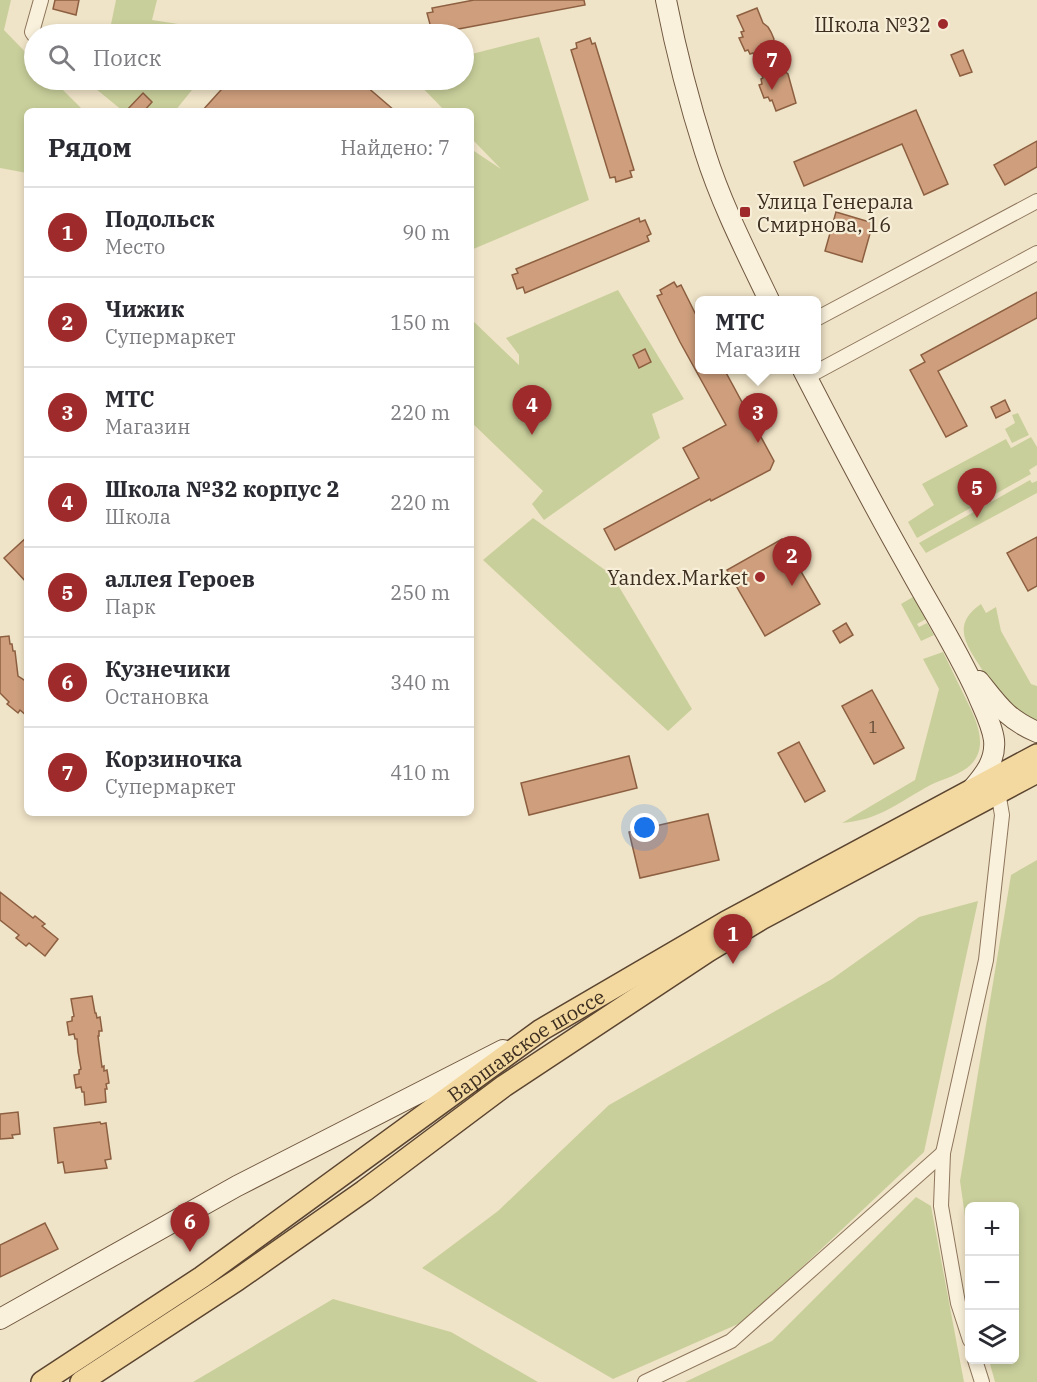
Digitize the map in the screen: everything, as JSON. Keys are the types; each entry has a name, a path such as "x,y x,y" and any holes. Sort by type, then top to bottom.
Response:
{"main road":[{"path":"666,0 680,63 705,154 730,219 767,296"},
{"path":"806,374 907,565 961,658 985,711 994,743 993,756 987,771 971,790"},
{"path":"961,658 1008,716 1037,732"},
{"name":"Варшавское шоссе","path":"42,1382 202,1277 541,1030 726,922 1037,755"},
{"name":"Варшавское шоссе","path":"81,1382 289,1244 504,1086 708,951 761,920 1037,772"},
{"path":"0,1319 237,1186 541,1030"}],"street":[{"path":"34,24 41,0"},
{"path":"821,316 1037,201"},
{"path":"821,365 1037,253"},
{"path":"965,1327 958,1303 941,1206 943,1153 986,960 1002,815 998,792"},
{"path":"645,1382 730,1341 943,1153"},
{"path":"977,1364 982,1382"}],"green space":[{"path":"0,0 11,0 4,30 24,51 24,90 63,90 81,108 24,108 24,172 0,168"},
{"path":"116,0 157,0 152,20 178,24 111,24"},
{"path":"539,37 589,200 474,249 474,151 501,169 474,141 474,108 442,108 425,90 474,90 474,53"},
{"path":"97,90 192,90 177,108 119,108"},
{"path":"618,290 684,399 652,414 660,438 544,520 532,504 543,491 474,425 474,322 519,365 519,355 506,338"},
{"path":"1018,413 1029,435 1012,443 1005,429 1015,423 1012,415"},
{"path":"1031,437 1037,447 1037,465 1029,470 1031,474 917,538 908,522 934,505 922,484 1006,439 1011,448"},
{"path":"1030,480 1032,483 1037,481 1037,493 926,553 919,543"},
{"path":"533,518 612,575 692,709 668,731 483,560"},
{"path":"913,597 926,619 917,624 919,627 927,623 934,635 921,641 901,604"},
{"path":"981,604 986,613 996,607 1001,631 1031,684 1037,686 1037,722 1011,709 1001,701 969,648 965,639 965,621"},
{"path":"943,652 979,732 979,751 975,760 962,771 930,785 886,811 866,819 842,823 915,780 939,689 923,659"},
{"path":"1037,860 1037,1382 995,1382 990,1364 1019,1364 1019,1202 965,1202 965,1217 960,1181 1011,875"},
{"path":"978,901 924,1152 745,1321 613,1379 422,1268 498,1211 609,1105 832,979 919,917"},
{"path":"916,1197 931,1206 964,1382 685,1382 772,1341"},
{"path":"333,1299 451,1332 538,1382 193,1382"}],"building":[{"path":"55,0 79,0 76,15 53,9"},
{"path":"474,0 584,0 585,5 474,26 474,24 430,24 427,13 433,12 432,8"},
{"path":"757,8 763,23 768,27 774,39 772,45 783,70 788,74 796,103 776,111 772,100 770,101 768,97 764,98 759,85 762,84 761,79 763,78 753,53 745,51 739,38 743,37 741,32 744,31 737,16"},
{"path":"590,38 592,44 595,43 634,170 630,171 632,177 616,182 615,177 610,178 571,50 577,48 576,43"},
{"path":"963,50 972,72 960,76 951,55"},
{"path":"221,90 371,90 392,108 205,108"},
{"path":"143,93 152,102 147,108 129,108"},
{"path":"916,110 948,184 924,195 902,144 804,186 794,162"},
{"path":"1037,141 1037,167 1005,185 994,165"},
{"path":"836,212 873,223 862,262 825,251"},
{"path":"639,218 640,222 645,220 651,234 647,236 649,241 525,293 523,287 517,289 512,275 518,273 516,269"},
{"path":"674,282 677,287 681,285 695,313 695,369 657,296 662,294 660,290"},
{"path":"1037,292 1037,318 938,371 967,426 946,437 910,370 925,362 921,355"},
{"path":"645,349 651,362 639,368 633,355"},
{"path":"698,374 727,374 774,461 770,470 615,550 604,529 699,478 683,448 726,425"},
{"path":"1005,400 1010,411 996,418 991,407"},
{"path":"1037,537 1037,586 1028,591 1007,553"},
{"path":"782,539 820,604 765,636 727,570"},
{"path":"24,540 24,580 4,558"},
{"path":"846,623 853,635 840,643 833,631"},
{"path":"9,636 10,644 15,651 18,676 24,680 24,713 20,710 18,713 7,704 9,702 0,693 0,637"},
{"path":"872,690 904,748 874,764 842,706"},
{"path":"799,742 825,791 805,802 778,753"},
{"path":"629,756 637,788 529,815 521,783"},
{"path":"708,814 719,860 640,878 629,832"},
{"path":"0,892 33,918 35,916 45,924 42,926 58,939 45,956 29,943 26,946 16,938 19,935 0,920"},
{"path":"92,996 95,1013 97,1018 100,1017 102,1031 99,1031 98,1036 102,1067 104,1066 104,1071 107,1070 109,1083 106,1084 107,1089 105,1089 106,1102 85,1105 84,1092 81,1087 76,1088 74,1075 79,1074 81,1069 77,1039 74,1034 69,1035 67,1022 72,1021 74,1016 71,999"},
{"path":"18,1112 20,1134 12,1135 13,1138 0,1139 0,1114"},
{"path":"100,1122 101,1124 106,1123 111,1159 105,1160 107,1168 65,1173 63,1162 58,1163 54,1128"},
{"path":"45,1223 58,1249 0,1277 0,1245"}],"place":[{"name":"Школа №32","path":"943,24"},
{"name":"Корзиночка","path":"772,90"},
{"name":"Улица Генерала Смирнова, 16","path":"745,212"},
{"name":"Школа №32 корпус 2","path":"532,435"},
{"name":"МТС","path":"758,443"},
{"name":"аллея Героев","path":"977,518"},
{"name":"Yandex.Market","path":"760,577"},
{"name":"Чижик","path":"792,586"},
{"name":"Подольск","path":"733,964"},
{"name":"Кузнечики","path":"190,1252"}]}
